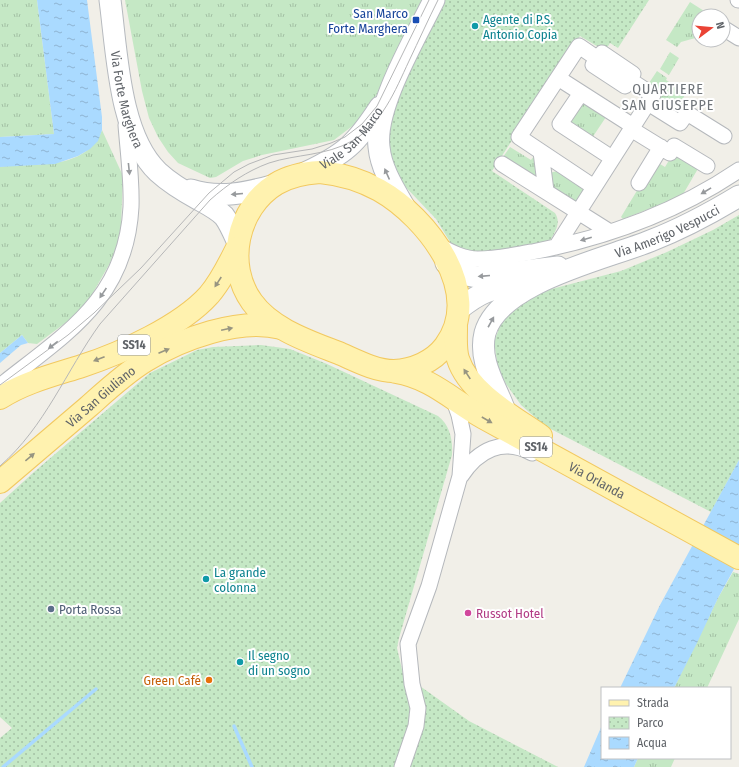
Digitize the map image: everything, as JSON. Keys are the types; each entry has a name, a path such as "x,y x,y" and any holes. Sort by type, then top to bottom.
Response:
{"main road":[{"path":"284,329 265,317 251,302 241,279 238,245 243,224 251,208 258,200 275,185 305,173"},
{"name":"SS14","path":"284,329 367,365 391,371 405,370 431,360 440,353 458,319 458,294 446,263 436,244 421,224 405,208 378,190 347,176 333,173 305,173"},
{"name":"Via San Giuliano","path":"0,398 22,386 125,349 196,307 209,294 238,245"},
{"name":"Via Orlanda","path":"458,319 457,354 466,374 487,398 542,437 683,521 739,558"},
{"name":"Via San Giuliano","path":"0,482 128,373 157,354 190,340 237,327 265,325 284,329"},
{"name":"Via Orlanda","path":"391,371 422,378 439,388 466,408 581,473 683,521 739,544"}],"street":[{"name":"Via Forte Marghera","path":"110,0 125,102 130,125 139,146 158,171 173,183 221,213 228,222 238,245"},
{"name":"Viale San Marco","path":"305,173 332,160 352,146 361,135 389,93 434,0"},
{"path":"556,247 653,95 630,80 633,74 602,53 598,58 579,46 519,137 594,187"},
{"path":"558,78 670,153 674,146 707,166"},
{"name":"Viale San Marco","path":"389,93 380,124 378,145 385,170 405,208"},
{"path":"581,93 560,124 612,158"},
{"path":"0,386 76,326 94,305 115,272 126,238 131,207 125,102"},
{"path":"648,103 680,123 687,113 724,136"},
{"path":"639,183 661,147"},
{"path":"541,152 546,191"},
{"path":"502,164 610,232"},
{"path":"436,244 462,257 477,259 556,247 610,232 684,203 739,170"},
{"name":"Via Forte Marghera","path":"173,183 201,192 234,195 275,185"},
{"name":"Via Amerigo Vespucci","path":"505,411 487,368 483,347 485,333 496,313 511,298 523,290 592,261 671,232 739,196"},
{"name":"Via Amerigo Vespucci","path":"446,263 467,275 477,277 532,271 592,261"},
{"name":"Via Amerigo Vespucci","path":"458,319 478,294 486,291 550,279"},
{"path":"402,767 416,726 418,708 412,684 408,644 412,629 429,586 460,476 463,434 460,416 453,398"},
{"path":"460,476 469,463 478,455 489,449 510,446 528,450 568,471 581,473"}],"green space":[{"path":"0,0 37,0 54,134 0,137"},
{"path":"125,0 426,0 377,94 359,121 334,140 262,155 243,161 216,177 210,178 178,163 168,152 158,137 149,118 142,91"},
{"path":"441,0 649,0 618,48 610,43 605,51 580,36 492,171 555,213 558,221 555,232 549,243 473,255 452,245 436,219 399,180 388,164 388,107"},
{"path":"690,2 699,8 691,8 691,39 681,42 677,47 666,40"},
{"path":"670,52 679,58 669,75 660,69"},
{"path":"657,71 667,78 666,80 686,93 681,102 687,106 678,120 652,103 660,91 649,83"},
{"path":"581,97 608,114 590,141 564,124"},
{"path":"102,130 123,176 121,226 117,245 110,263 86,305 72,318 37,344 28,343 22,335 0,353 0,167 43,164 71,159 84,153 94,143"},
{"path":"510,147 531,160 537,152 542,183 503,157"},
{"path":"674,152 699,167 682,196 623,219 621,217 655,161 665,167"},
{"path":"562,170 587,186 577,202 573,203 551,189 549,173"},
{"path":"739,215 739,460 711,512 545,426 521,405 506,384 498,368 494,342 503,318 536,293 621,271 667,252 713,230"},
{"path":"261,345 290,349 327,364 438,416 448,428 452,444 452,455 397,648 403,674 469,721 558,767 0,767 0,738 12,728 0,717 0,503 150,373 197,350 213,347"},
{"path":"733,572 739,574 739,619 707,687 674,687 718,598"},
{"path":"638,759 675,759 671,767 634,767"}],"water":[{"path":"37,0 87,0 102,117 102,130 98,141 90,149 78,156 55,164 0,167 0,137 54,134"},
{"path":"22,335 28,343 21,345 0,363 0,353"},
{"path":"739,460 739,560 718,598 675,687 620,687 660,605"},
{"path":"601,727 601,759 638,759 634,767 584,767"}],"waterway":[{"path":"3,767 96,689"},
{"path":"234,726 252,767"}],"tram line":[{"path":"0,385 68,335 94,313 141,268 209,193 234,172 249,164 273,155 312,149 331,143 345,137 362,124 377,106 429,0"},
{"path":"0,466 16,451 30,434 100,324 210,200 238,178 261,166 279,160 332,150 352,141 372,126 393,95 438,0"}],"place":[{"name":"San Marco Forte Marghera","path":"416,20"},
{"name":"Agente di P.S. Antonio Copia","path":"475,26"},
{"name":"La grande colonna","path":"206,579"},
{"name":"Porta Rossa","path":"51,609"},
{"name":"Russot Hotel","path":"468,613"},
{"name":"Il segno di un sogno","path":"240,662"},
{"name":"Green Café","path":"209,680"}],"district":[{"name":"QUARTIERE SAN GIUSEPPE","path":"668,98"}]}
